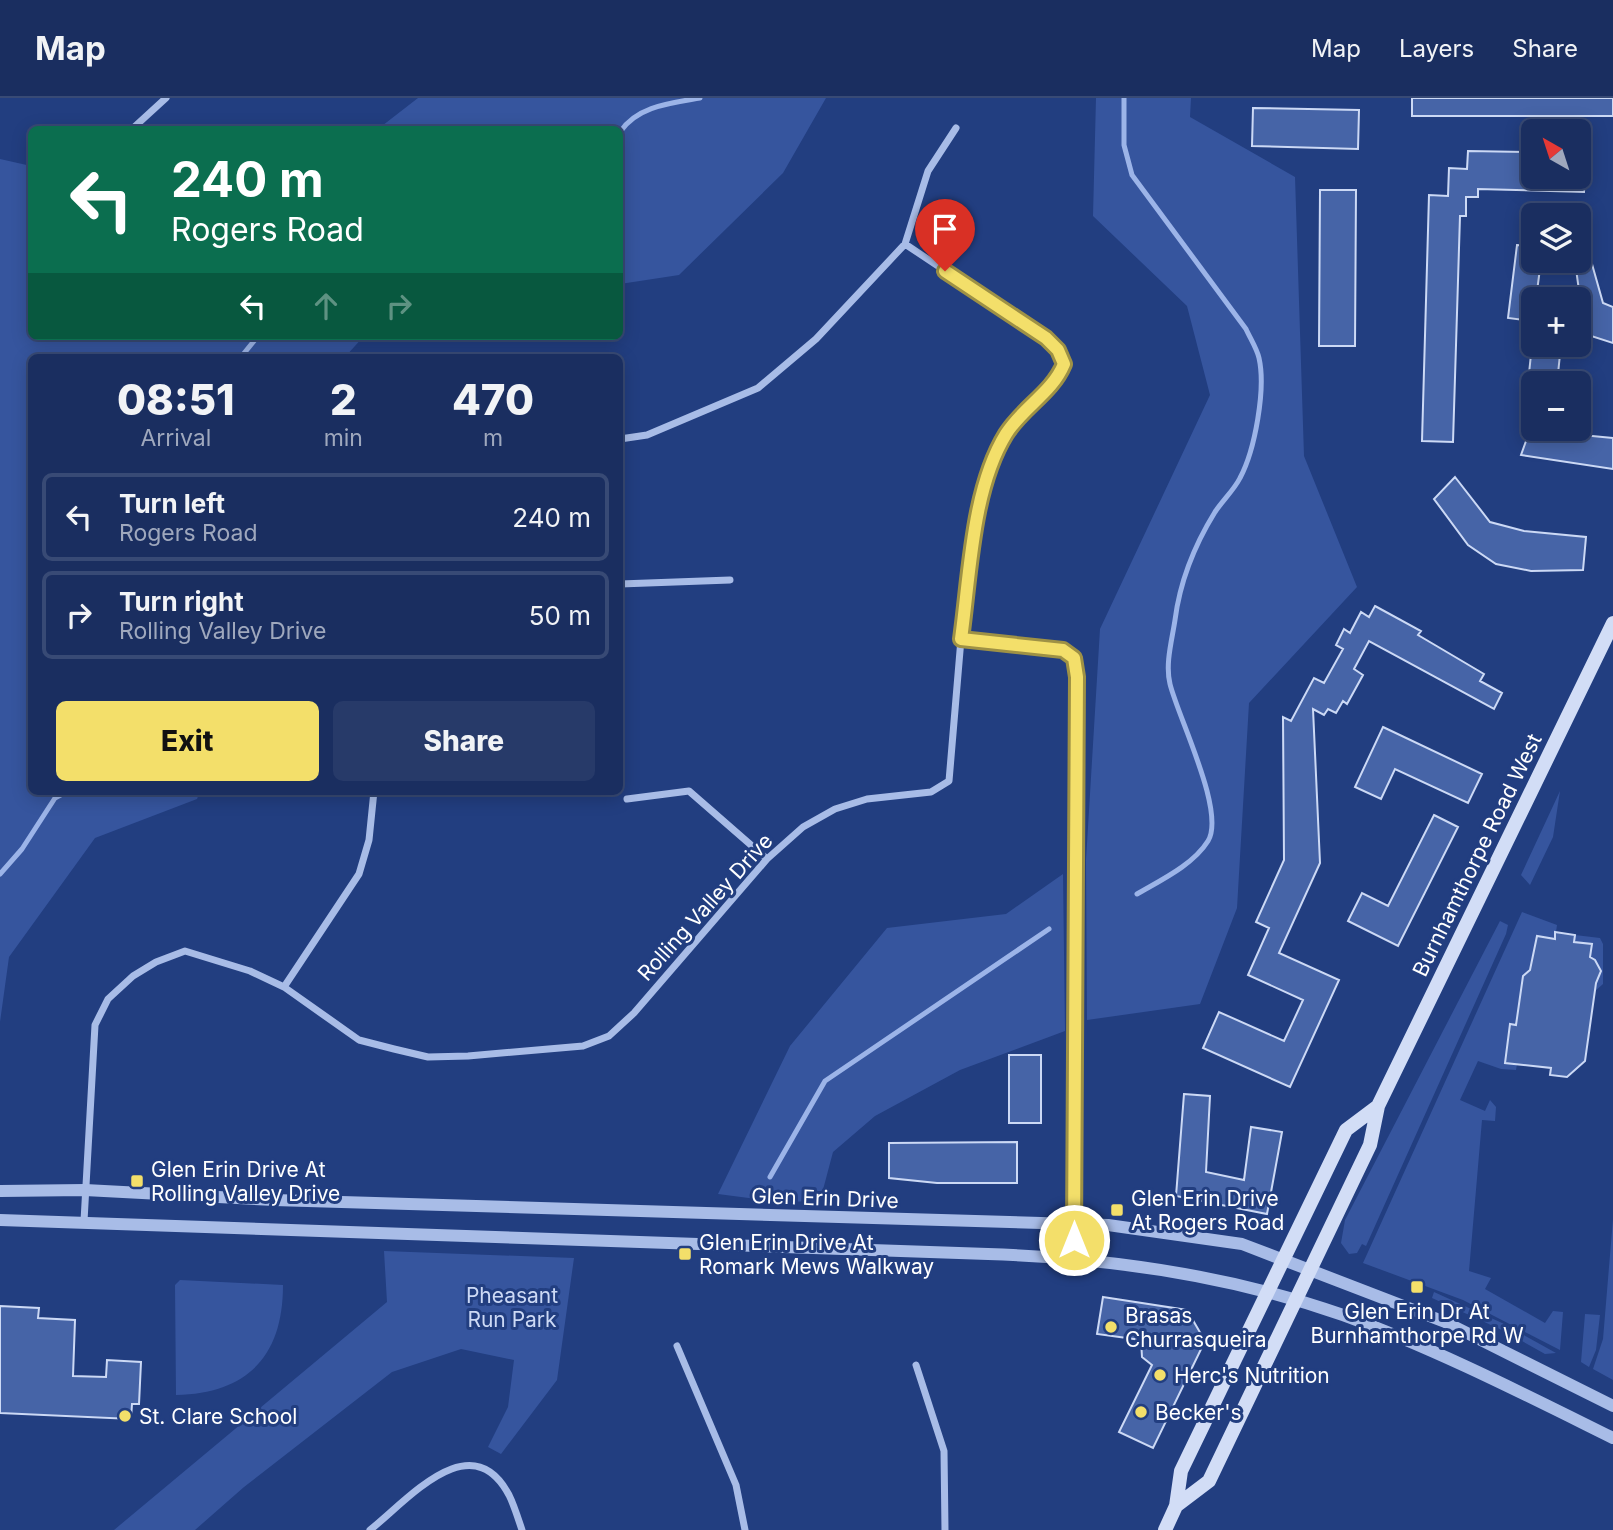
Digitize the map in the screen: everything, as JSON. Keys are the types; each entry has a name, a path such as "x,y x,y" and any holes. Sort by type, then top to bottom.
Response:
{"main road":[{"name":"Burnhamthorpe Road West","path":"1176,1506 1209,1481 1370,1145 1378,1106 1611,627"},
{"name":"Burnhamthorpe Road West","path":"1165,1530 1176,1506 1181,1471 1346,1130 1378,1106"}],"street":[{"path":"135,126 166,98"},
{"path":"623,439 647,435 758,388 816,339 905,244 928,171 956,128"},
{"name":"Rolling Valley Drive","path":"84,1221 95,1025 108,999 156,962 185,951 215,958 284,988 359,1040 428,1057 545,1052 583,1046 609,1035 634,1013 767,859 803,827 835,809 867,799 930,792 949,781 961,639 976,531 990,467 1007,433 1056,382 1064,364 1058,350 1046,338 905,244"},
{"path":"623,584 730,580"},
{"path":"961,639 1063,650 1074,658 1077,677 1074,1258"},
{"path":"627,799 689,791 767,859"},
{"path":"284,988 359,874 369,840 374,795"},
{"name":"Glen Erin Drive","path":"0,1191 85,1190 274,1200 859,1219 1074,1222 1242,1244 1445,1322 1613,1405"},
{"path":"0,1220 1074,1258 1178,1273 1340,1314 1420,1345 1613,1438"},
{"path":"677,1346 736,1485 745,1530"},
{"path":"916,1365 944,1451 945,1530"},
{"path":"370,1530 444,1471 466,1463 486,1468 496,1478 508,1494 522,1530"}],"green space":[{"path":"418,98 826,98 783,173 679,275 623,284 623,126 382,126"},
{"path":"1096,98 1191,98 1190,117 1295,177 1304,456 1357,587 1249,703 1237,908 1200,1004 1087,1020 1086,860 1100,629 1210,395 1187,306 1093,216"},
{"path":"0,159 28,165 28,340 360,340 348,354 28,354 28,795 198,795 197,799 95,838 9,957 0,1022"},
{"path":"1560,791 1553,837 1530,885 1521,875"},
{"path":"1063,874 1065,1031 960,1070 875,1116 833,1152 820,1201 779,1202 718,1194 790,1046 887,928 1006,914"},
{"path":"1522,912 1557,925 1555,939 1537,937 1530,970 1523,976 1517,1019 1520,1025 1510,1024 1505,1062 1517,1064 1516,1070 1501,1069 1478,1061 1460,1100 1485,1111 1490,1100 1496,1107 1495,1121 1482,1120 1469,1271 1491,1278 1485,1289 1545,1323 1553,1311 1563,1312 1560,1350 1463,1300 1363,1263"},
{"path":"1500,921 1508,925 1506,934 1366,1246 1362,1244 1357,1253 1349,1254 1341,1243 1345,1220"},
{"path":"1575,935 1600,938 1603,944 1603,984 1594,992 1601,971 1590,957 1591,945 1574,942"},
{"path":"1613,1219 1613,1380 1593,1369 1603,1339"},
{"name":"Pheasant Run Park","path":"384,1251 574,1258 557,1380 501,1454 488,1447 508,1407 514,1360 461,1349 392,1372 244,1487 195,1530 114,1530 387,1302"},
{"path":"180,1280 283,1285 276,1332 268,1350 256,1366 241,1378 223,1387 201,1393 176,1395 175,1285"},
{"path":"1434,1292 1502,1323 1556,1353 1545,1354 1504,1331 1432,1298"},
{"path":"1585,1314 1600,1315 1596,1350 1589,1367 1581,1362"}],"building":[{"path":"1412,98 1613,98 1613,116 1412,116"},
{"path":"1253,108 1359,110 1358,149 1252,146"},
{"path":"1468,151 1521,152 1521,189 1584,189 1584,192 1478,189 1478,197 1466,197 1466,216 1460,216 1453,442 1422,441 1429,195 1448,196 1449,168 1467,169"},
{"path":"1320,190 1356,190 1355,346 1319,346"},
{"path":"1517,245 1521,246 1521,273 1539,273 1538,287 1521,287 1521,320 1508,318"},
{"path":"1591,261 1603,303 1613,307 1613,343 1591,336 1591,287 1578,287 1577,273 1591,273"},
{"path":"1531,357 1560,357 1558,371 1529,371"},
{"path":"1591,436 1613,438 1613,469 1521,455 1526,441 1591,441"},
{"path":"1455,477 1490,522 1524,531 1586,537 1583,570 1531,571 1496,564 1468,545 1434,499"},
{"path":"1375,606 1421,631 1418,635 1484,674 1480,681 1502,693 1494,709 1369,641 1354,669 1363,675 1347,704 1343,701 1336,713 1328,709 1324,715 1313,709 1320,863 1279,953 1339,980 1290,1087 1203,1048 1219,1012 1284,1041 1303,1000 1248,975 1269,928 1256,922 1284,860 1283,717 1291,721 1314,678 1324,683 1343,649 1336,645 1344,629 1350,633 1361,612 1369,617"},
{"path":"1383,727 1482,774 1468,803 1395,769 1381,799 1355,787"},
{"path":"1434,815 1458,827 1398,946 1348,921 1362,893 1388,906"},
{"path":"1555,932 1575,935 1574,942 1592,944 1590,957 1601,971 1596,983 1585,1061 1567,1077 1550,1075 1551,1068 1505,1063 1510,1024 1516,1025 1523,976 1530,970 1537,936 1555,939"},
{"path":"1009,1055 1041,1055 1041,1123 1009,1123"},
{"path":"1184,1094 1210,1096 1206,1172 1244,1180 1251,1127 1282,1132 1267,1214 1176,1196"},
{"path":"1017,1142 1017,1183 937,1183 889,1178 889,1143"},
{"path":"1103,1297 1187,1310 1205,1341 1153,1448 1119,1432 1152,1365 1142,1357 1141,1340 1097,1334"},
{"path":"0,1306 39,1308 38,1318 75,1320 73,1376 106,1377 107,1360 141,1362 139,1404 132,1404 131,1419 0,1413"}],"waterway":[{"path":"623,128 645,111 700,98"},
{"path":"1124,98 1124,145 1132,175 1246,329 1259,358 1261,371 1258,419 1250,452 1238,482 1207,525 1189,564 1180,591 1168,668 1170,684 1206,787 1212,827 1202,850 1176,871 1137,894"},
{"path":"243,354 255,340"},
{"path":"0,874 22,849 55,798 61,795"},
{"path":"770,1177 825,1081 1049,929"}],"place":[{"name":"Glen Erin Drive At Rolling Valley Drive","path":"137,1181"},
{"name":"Glen Erin Drive At Rogers Road","path":"1117,1210"},
{"name":"Glen Erin Drive At Romark Mews Walkway","path":"685,1254"},
{"name":"Glen Erin Dr At Burnhamthorpe Rd W","path":"1417,1287"},
{"name":"Brasas Churrasqueira","path":"1111,1327"},
{"name":"Herc's Nutrition","path":"1160,1375"},
{"name":"Becker's","path":"1141,1412"},
{"name":"St. Clare School","path":"125,1416"}],"route":[{"path":"945,271 1046,338 1058,350 1064,364 1056,382 1007,433 990,467 976,531 961,639 1063,650 1074,658 1077,677 1074,1240"}]}
